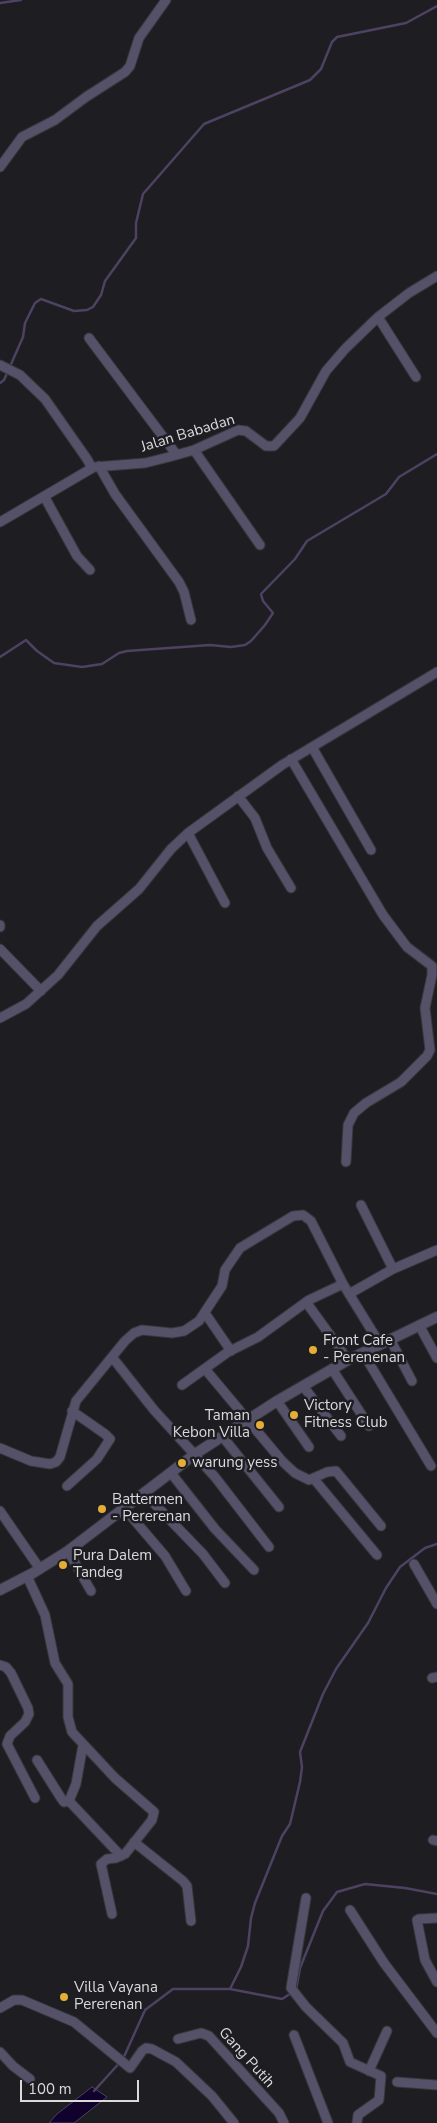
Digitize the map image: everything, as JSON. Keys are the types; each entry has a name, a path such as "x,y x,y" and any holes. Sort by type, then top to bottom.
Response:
{"street":[{"path":"0,167 22,137 55,120 86,97 126,72 130,66 139,38 166,0"},
{"name":"Jalan Babadan","path":"0,522 95,467 146,463 194,450 238,430 246,431 266,446 270,447 278,443 300,418 333,361 378,317 409,293 437,276"},
{"path":"378,317 416,377"},
{"path":"89,338 176,454"},
{"path":"0,366 20,376 45,399 87,459 95,467 179,582 186,597 191,620"},
{"path":"194,450 260,545"},
{"path":"44,496 77,556 90,570"},
{"path":"0,1018 26,1004 58,975 97,926 139,890 171,849 188,833 291,759 437,672"},
{"path":"312,747 370,850"},
{"path":"291,759 382,915 407,947 432,966 425,1008 430,1050 427,1056 401,1082 372,1098 354,1113 348,1125 346,1162"},
{"path":"238,796 255,818 267,848 291,888"},
{"path":"188,833 225,903"},
{"path":"0,949 41,990"},
{"path":"427,992 437,997"},
{"path":"361,1205 392,1269"},
{"path":"0,1448 31,1461 50,1464 56,1462 60,1457 72,1411 80,1393 134,1333 142,1330 172,1333 184,1331 199,1321 222,1286 227,1265 240,1248 293,1216 308,1216 342,1284 380,1344"},
{"path":"350,1294 392,1269 437,1250"},
{"path":"182,1385 231,1351 258,1337 306,1302 342,1284"},
{"path":"306,1302 348,1360"},
{"path":"206,1313 231,1351"},
{"path":"0,1590 40,1569 68,1550 195,1454 248,1419 348,1360 437,1317"},
{"path":"419,1325 437,1358"},
{"path":"390,1339 412,1381"},
{"path":"363,1353 431,1466"},
{"path":"112,1357 154,1410 195,1454 268,1547"},
{"path":"205,1369 295,1474 304,1479 314,1479 327,1472 336,1471 381,1526"},
{"path":"332,1369 369,1426"},
{"path":"303,1386 341,1436"},
{"path":"277,1401 309,1446"},
{"path":"67,1486 97,1459 110,1439 72,1411"},
{"path":"222,1436 278,1508"},
{"path":"171,1473 215,1529 254,1570"},
{"path":"314,1479 377,1555"},
{"path":"144,1493 203,1554 225,1583"},
{"path":"124,1508 164,1556 186,1591"},
{"path":"0,1511 40,1569"},
{"path":"68,1550 91,1591"},
{"path":"414,1564 437,1604"},
{"path":"27,1576 45,1615 55,1663 68,1684 69,1724 72,1732 115,1778 152,1810 154,1815 152,1820 121,1856 107,1859 101,1864 112,1914"},
{"path":"0,1665 6,1666 11,1673 28,1708 29,1714 25,1722 10,1736 7,1744 35,1798"},
{"path":"69,1801 76,1784 83,1745"},
{"path":"37,1760 60,1798 64,1802 69,1801"},
{"path":"69,1801 121,1856"},
{"path":"134,1842 187,1886 191,1921"},
{"path":"306,1898 291,1979 292,1991 344,2043 350,2062 381,2076 381,2097 358,2115 357,2123"},
{"path":"350,1910 384,1963 437,2033"},
{"path":"437,1918 419,1918 418,1920 425,1960 437,1982"},
{"path":"0,2008 14,2000 22,2000 74,2022 128,2068 132,2068 146,2048 171,2058 212,2096 234,2123"},
{"path":"369,2071 387,2030"},
{"name":"Gang Putih","path":"178,2040 201,2033 210,2036 284,2123"},
{"path":"294,2035 328,2123"},
{"path":"0,2052 13,2066 30,2079"},
{"path":"397,2082 437,2085"}],"shaded area":[{"path":"92,2087 107,2097 74,2123 49,2123 57,2114"}],"waterway":[{"path":"0,3 21,0"},
{"path":"0,383 4,380 23,337 25,323 35,303 41,299 74,311 87,310 93,307 101,295 105,281 136,238 136,223 143,194 204,124 310,80 321,69 332,42 337,37 406,23 437,6"},
{"path":"0,657 26,640 37,651 54,663 82,667 102,664 119,653 127,651 210,645 231,647 245,645 251,641 273,613 263,601 261,594 295,559 307,541 386,494 399,477 437,454"},
{"path":"230,1989 241,1967 248,1946 251,1918 255,1903 282,1836 290,1824 300,1782 302,1767 300,1752 323,1694 336,1669 368,1623 386,1588 400,1567 425,1548 437,1544"},
{"path":"94,2091 123,2059 145,2010 173,1989 230,1989 282,1999 296,1990 300,1968 323,1911 337,1892 365,1884 405,1888 437,1894"}],"place":[{"name":"Front Cafe - Perenenan","path":"313,1350"},
{"name":"Victory Fitness Club","path":"294,1415"},
{"name":"Taman Kebon Villa","path":"260,1425"},
{"name":"warung yess","path":"182,1463"},
{"name":"Battermen - Pererenan","path":"102,1509"},
{"name":"Pura Dalem Tandeg","path":"63,1565"},
{"name":"Villa Vayana Pererenan","path":"64,1997"}]}
